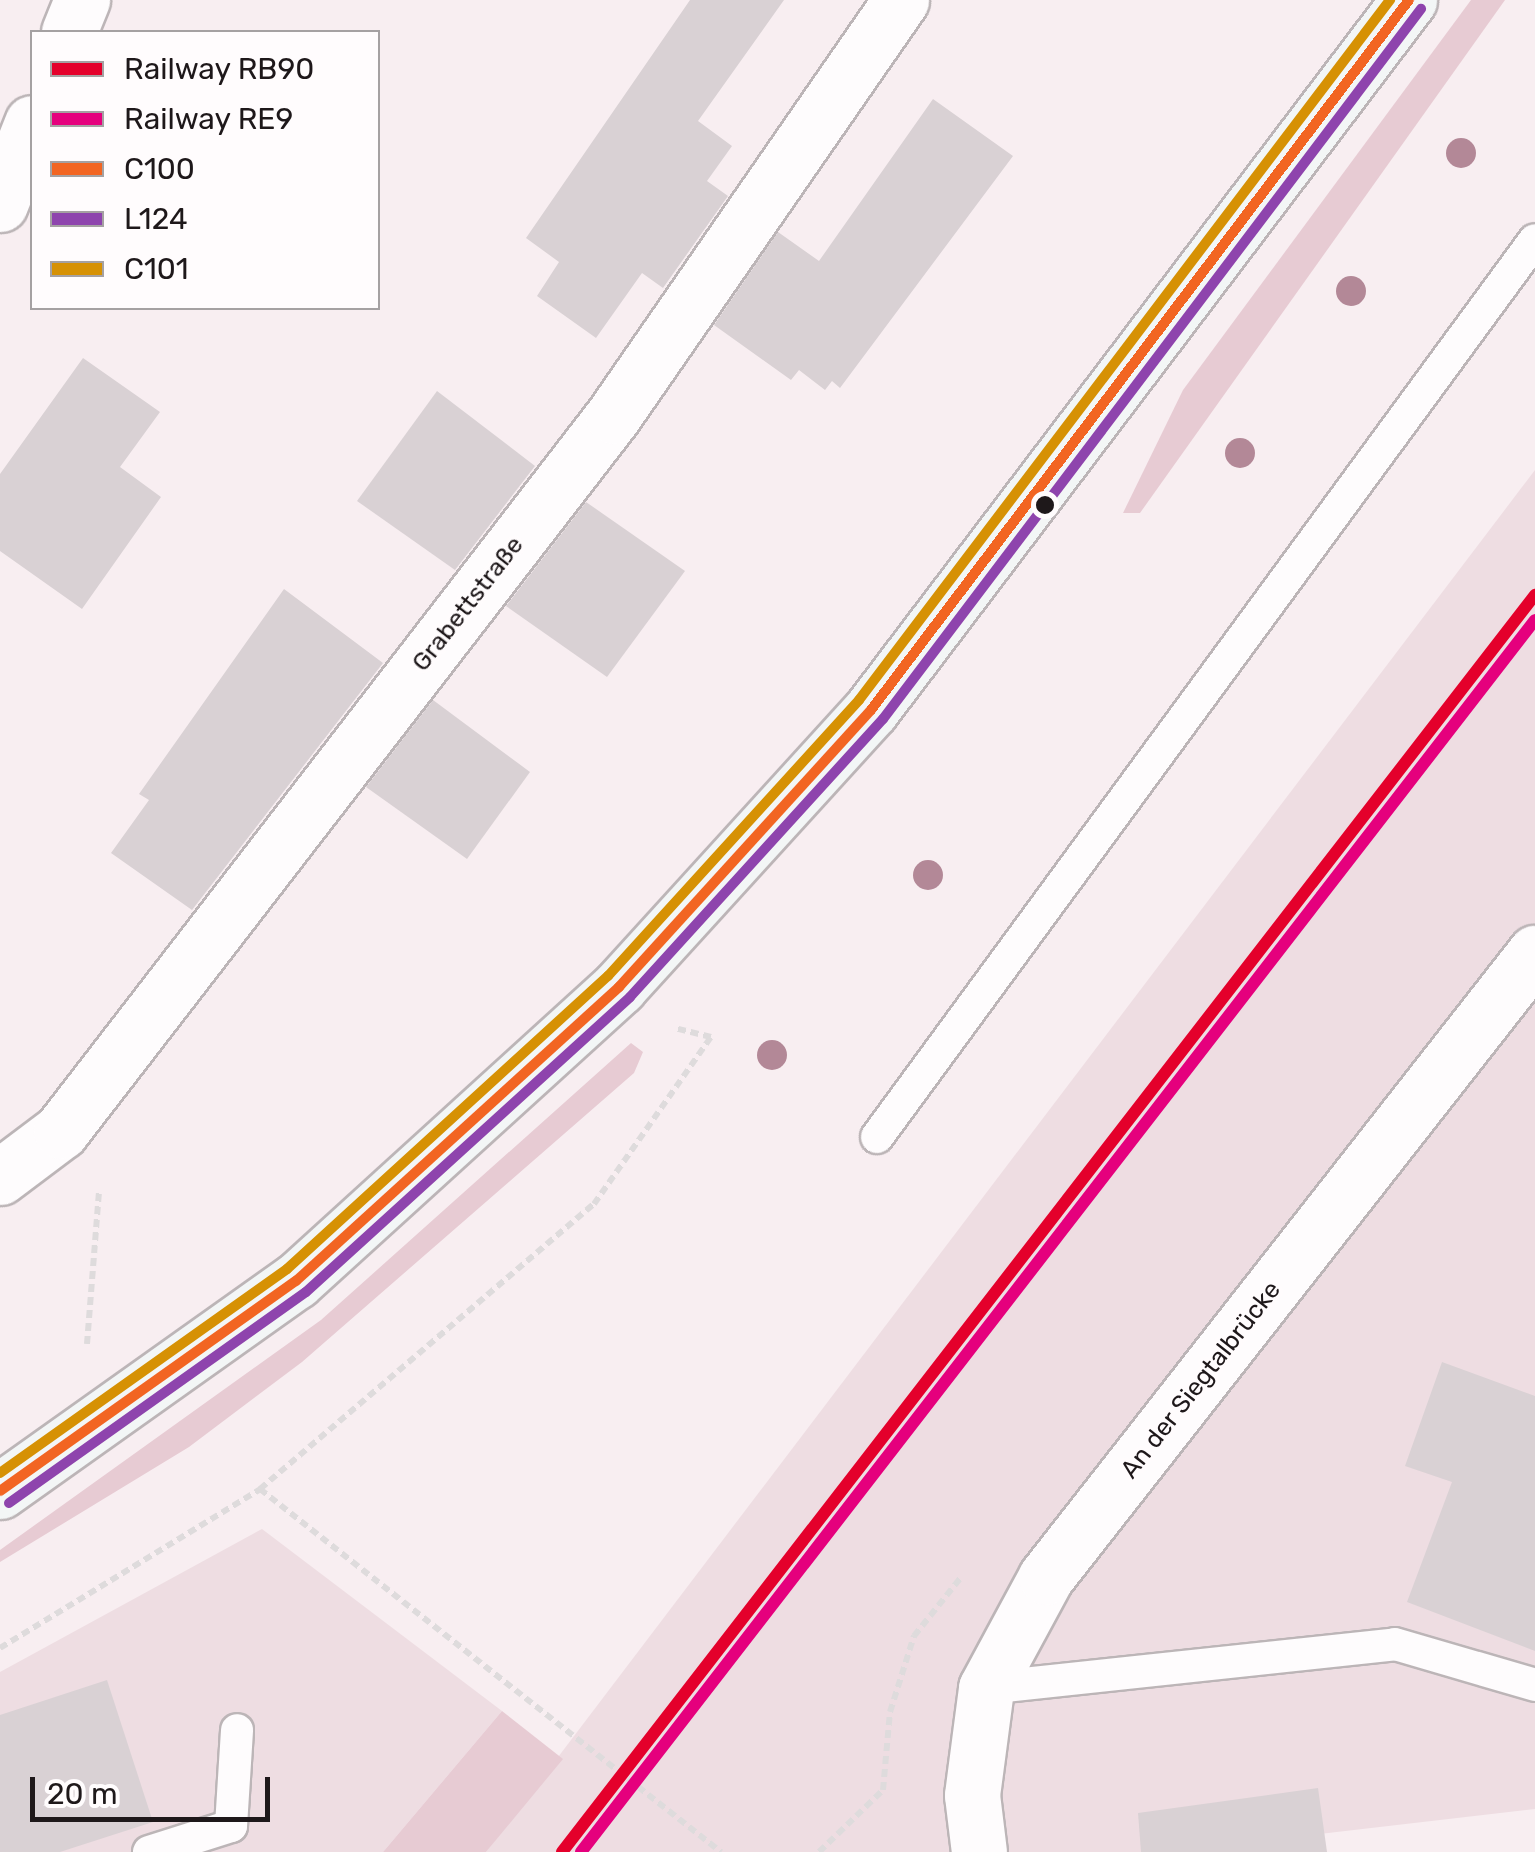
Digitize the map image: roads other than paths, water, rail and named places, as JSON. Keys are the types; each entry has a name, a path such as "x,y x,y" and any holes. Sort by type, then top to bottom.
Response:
{"main road":[{"path":"0,1491 78,1441 296,1281 650,955 871,710 1408,0"}],"street":[{"path":"70,30 82,0"},
{"name":"Grabettstraße","path":"16,1166 62,1130 613,416 901,0"},
{"path":"0,204 30,129"},
{"name":"An der Siegtalbrücke","path":"979,1852 972,1794 986,1688 1046,1577 1535,953"}],"lane":[{"path":"877,1137 1535,240"},
{"path":"986,1688 1394,1644 1535,1685"},
{"path":"149,1852 231,1826 237,1730"}],"rail line":[{"name":"RB90","path":"562,1852 1535,595"},
{"name":"RE9","path":"581,1852 1535,620"}]}
